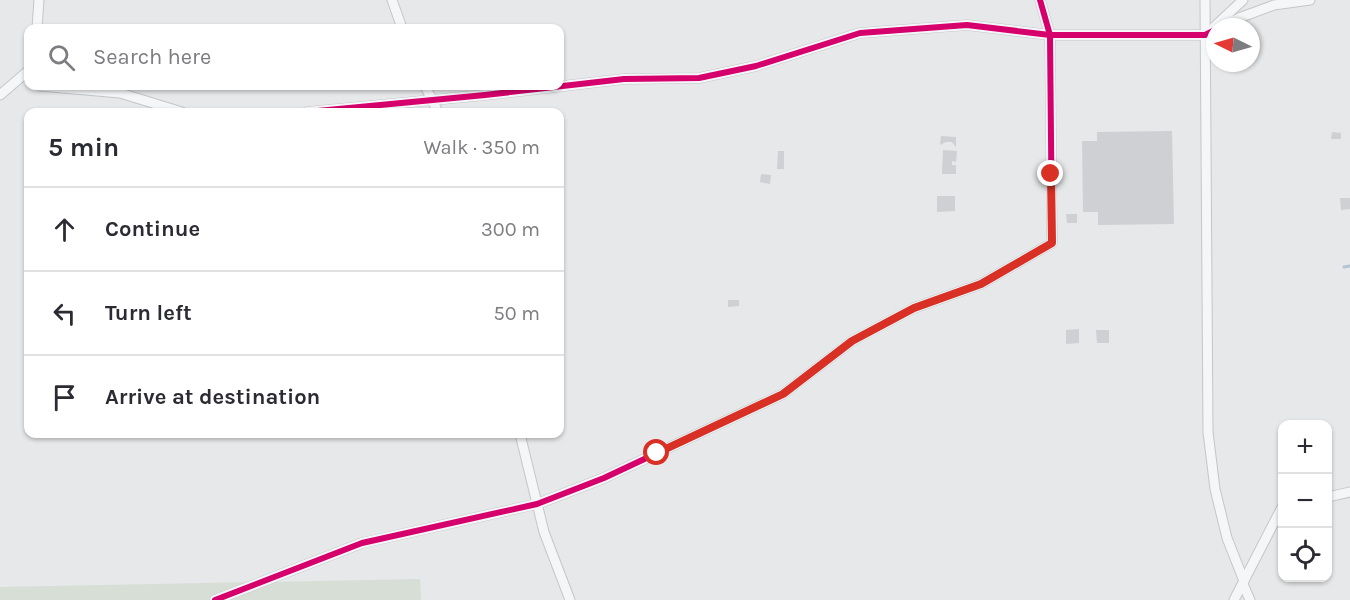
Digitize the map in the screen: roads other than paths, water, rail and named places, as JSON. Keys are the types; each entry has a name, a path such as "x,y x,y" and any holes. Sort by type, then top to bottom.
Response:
{"street":[{"path":"37,24 39,0"},
{"path":"392,0 401,24"},
{"path":"215,600 362,543 537,504 604,478 783,394 852,341 914,308 981,284 1052,243 1050,35 1040,0"},
{"path":"1205,0 1208,432 1215,489 1227,538 1250,600"},
{"path":"564,86 624,79 699,78 756,66 860,33 967,25 1050,35 1205,34 1243,0"},
{"path":"1239,18 1274,5 1310,0"},
{"path":"0,95 24,74"},
{"path":"14,83 24,84"},
{"path":"86,90 120,93 169,108"},
{"path":"427,90 436,108"},
{"path":"349,108 523,90"},
{"path":"521,438 543,532 570,600"},
{"path":"1332,496 1350,492"},
{"path":"1234,600 1278,515"}],"waterway":[{"path":"1344,267 1350,266"}]}
